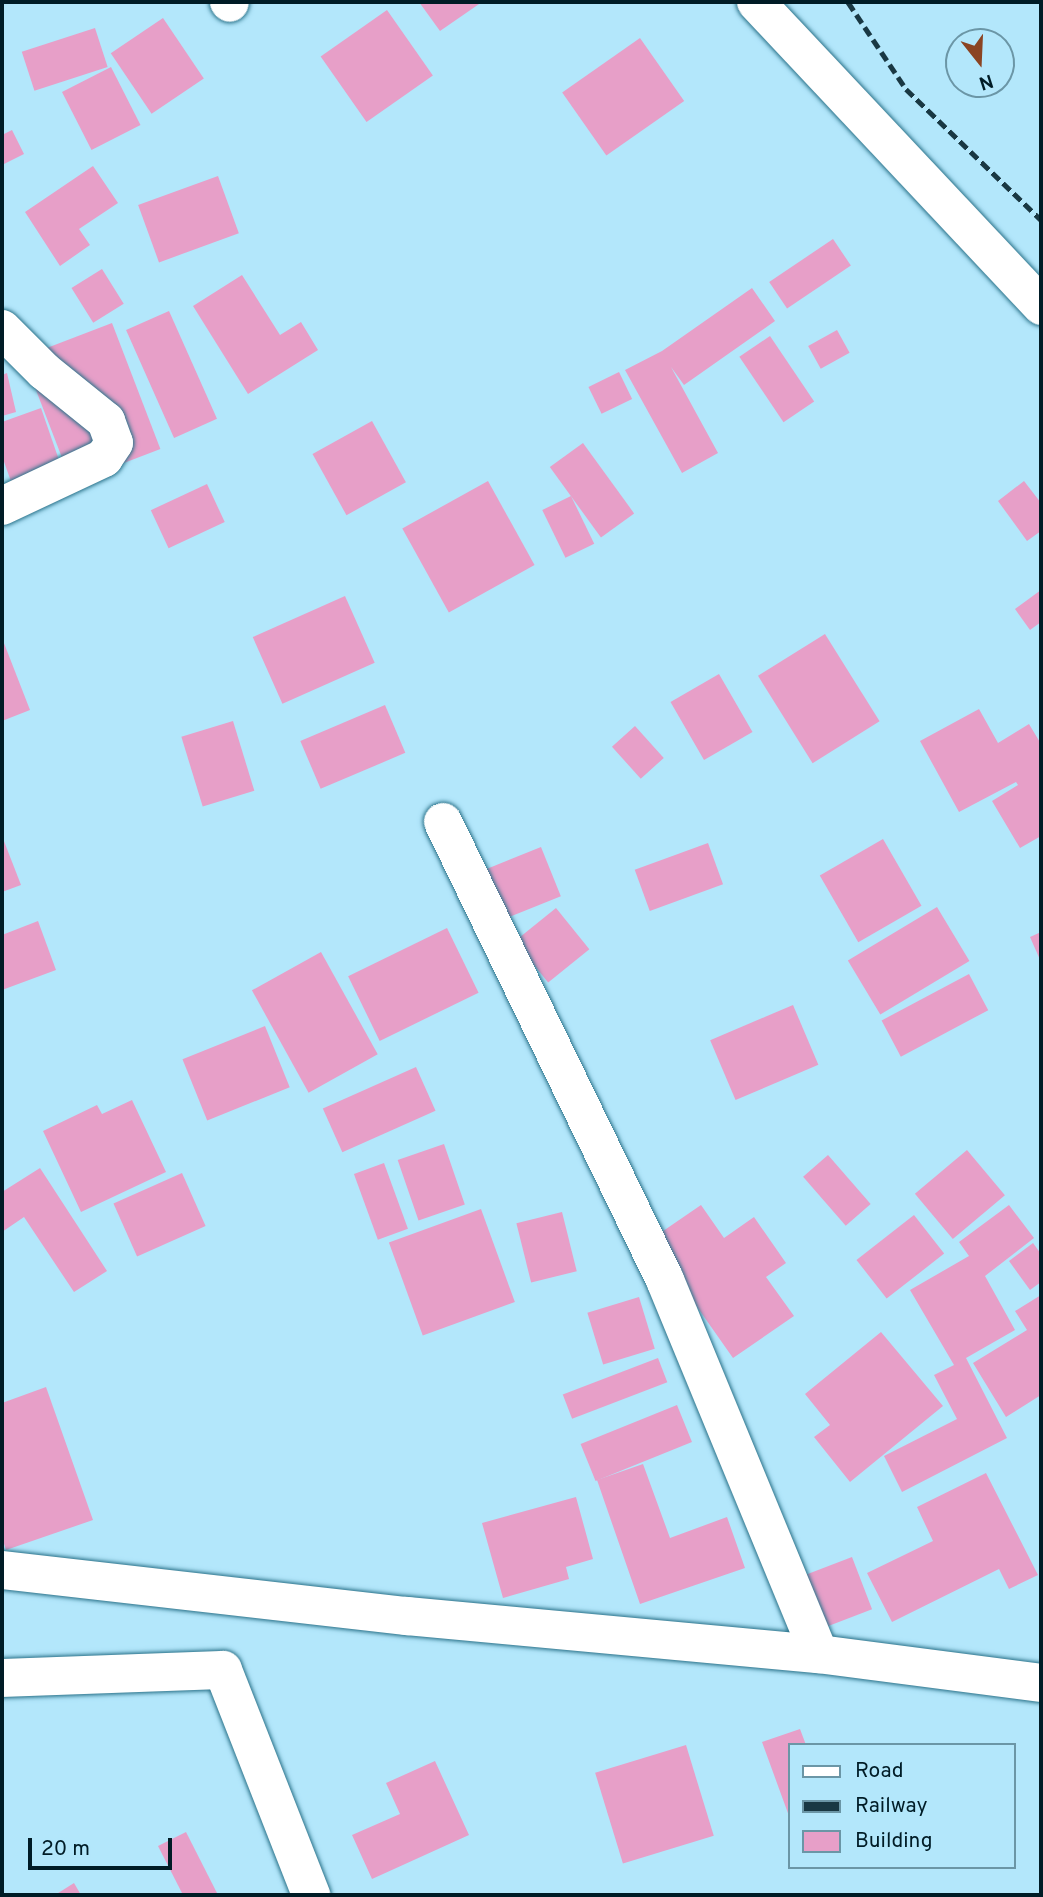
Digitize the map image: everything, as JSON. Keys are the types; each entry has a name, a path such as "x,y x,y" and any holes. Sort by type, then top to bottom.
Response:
{"street":[{"path":"756,2 1041,306"},
{"path":"2,329 44,371 106,421 114,443 104,458 2,506"},
{"path":"443,822 665,1280 819,1654"},
{"path":"2,1570 407,1616 819,1654 1041,1683"},
{"path":"2,1678 223,1670 311,1895"}],"building":[{"path":"419,2 482,2 440,31"},
{"path":"387,10 433,76 367,122 321,56"},
{"path":"163,18 204,79 152,114 111,53"},
{"path":"95,28 108,67 34,91 22,52"},
{"path":"640,38 684,101 606,156 562,92"},
{"path":"111,67 141,125 92,150 62,92"},
{"path":"12,130 24,154 2,165 2,135"},
{"path":"93,166 118,203 79,229 90,245 60,266 25,212"},
{"path":"218,176 239,233 159,262 138,205"},
{"path":"833,239 851,266 787,309 769,282"},
{"path":"102,269 124,304 93,323 71,288"},
{"path":"242,275 280,335 301,322 318,350 248,394 193,306"},
{"path":"752,288 775,321 684,385 671,367 718,453 682,473 625,370 662,351"},
{"path":"169,311 217,419 174,438 126,330"},
{"path":"112,323 160,449 72,483 23,357"},
{"path":"837,330 850,353 821,369 808,346"},
{"path":"770,336 814,401 784,422 739,357"},
{"path":"619,372 632,399 602,414 588,387"},
{"path":"7,373 16,412 2,416 2,375"},
{"path":"41,408 69,489 20,507 2,456 2,422"},
{"path":"372,421 406,482 346,515 313,454"},
{"path":"583,443 634,513 601,537 550,467"},
{"path":"488,481 535,565 449,612 402,529"},
{"path":"1024,481 1041,503 1041,531 1027,541 998,501"},
{"path":"207,484 225,522 169,548 151,510"},
{"path":"571,496 594,544 565,558 542,510"},
{"path":"1041,590 1041,622 1030,630 1015,609"},
{"path":"345,596 375,663 282,704 253,637"},
{"path":"825,634 880,721 813,763 758,676"},
{"path":"2,638 30,710 2,721"},
{"path":"719,674 753,732 704,760 671,702"},
{"path":"385,705 405,753 321,789 300,741"},
{"path":"979,709 998,743 1029,724 1041,744 1041,836 1020,848 992,801 1018,785 1016,782 959,812 920,741"},
{"path":"233,721 254,791 203,807 181,737"},
{"path":"635,726 664,758 641,779 612,747"},
{"path":"2,836 21,885 2,892"},
{"path":"883,839 922,906 858,942 820,875"},
{"path":"708,843 723,884 650,911 635,870"},
{"path":"541,847 561,896 498,922 478,872"},
{"path":"937,907 969,961 880,1015 848,961"},
{"path":"556,908 589,949 548,983 515,941"},
{"path":"38,921 56,970 2,990 2,935"},
{"path":"447,928 479,993 380,1041 348,976"},
{"path":"1041,932 1041,962 1030,937"},
{"path":"321,952 378,1054 309,1093 252,990"},
{"path":"969,974 988,1010 901,1057 882,1020"},
{"path":"793,1005 818,1065 736,1100 710,1040"},
{"path":"265,1026 290,1087 207,1121 182,1059"},
{"path":"416,1067 436,1111 342,1152 323,1108"},
{"path":"132,1100 166,1172 81,1212 43,1131 97,1105 102,1114"},
{"path":"444,1144 465,1205 419,1220 398,1160"},
{"path":"967,1150 1005,1195 953,1239 915,1194"},
{"path":"828,1155 871,1204 846,1226 803,1177"},
{"path":"384,1163 408,1229 378,1240 354,1174"},
{"path":"40,1168 107,1271 74,1292 24,1217 2,1232 2,1192"},
{"path":"182,1173 206,1226 137,1256 113,1204"},
{"path":"701,1205 724,1238 754,1217 786,1263 766,1277 794,1316 733,1358 650,1240"},
{"path":"1009,1205 1034,1238 985,1276 1015,1330 966,1358 1007,1438 902,1492 884,1456 957,1419 934,1375 954,1365 910,1290 969,1256 959,1242"},
{"path":"481,1209 515,1302 423,1336 389,1243"},
{"path":"562,1212 577,1271 531,1283 516,1223"},
{"path":"914,1215 944,1254 887,1299 856,1260"},
{"path":"1033,1243 1041,1254 1041,1282 1030,1290 1009,1261"},
{"path":"1041,1295 1041,1395 1006,1417 973,1363 1027,1330 1015,1311"},
{"path":"639,1297 655,1349 603,1364 587,1313"},
{"path":"881,1332 943,1406 850,1482 814,1437 830,1425 805,1394"},
{"path":"658,1358 667,1382 572,1419 563,1395"},
{"path":"46,1387 93,1520 6,1550 2,1537 2,1403"},
{"path":"677,1405 692,1442 596,1481 581,1444"},
{"path":"643,1464 670,1538 727,1517 745,1568 640,1604 597,1480"},
{"path":"986,1473 1038,1575 1009,1589 999,1569 892,1622 867,1573 933,1541 917,1507"},
{"path":"576,1497 593,1559 566,1567 569,1579 503,1598 482,1523"},
{"path":"852,1557 872,1609 810,1633 789,1581"},
{"path":"800,1729 805,1743 788,1743 788,1813 762,1742"},
{"path":"686,1745 714,1836 623,1864 595,1773"},
{"path":"435,1761 469,1835 372,1879 352,1835 400,1814 386,1783"},
{"path":"186,1832 218,1895 183,1895 158,1846"},
{"path":"74,1883 81,1895 55,1895"}],"railway":[{"path":"848,2 906,89 1041,220"}]}
